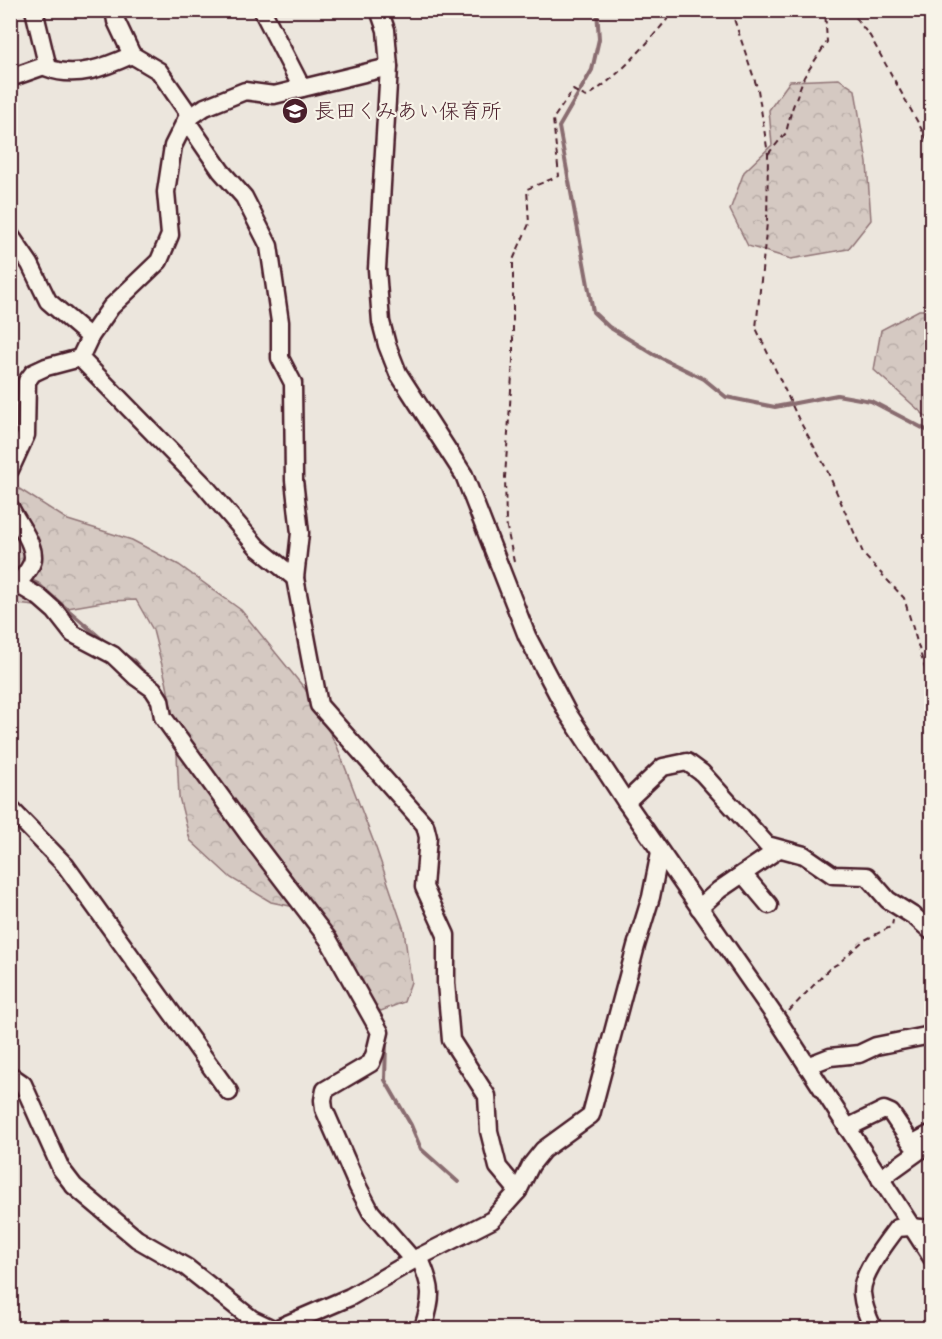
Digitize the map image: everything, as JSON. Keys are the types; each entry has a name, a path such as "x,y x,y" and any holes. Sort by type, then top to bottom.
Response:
{"street":[{"path":"33,10 48,68 61,73 100,69 132,56"},
{"path":"114,10 116,21 132,56 159,71 221,171 244,197 269,246 280,322 280,358 293,382 294,480 300,533 294,578 319,705 425,825 428,837 424,886 446,935 446,982 451,1040 487,1096 489,1131 498,1167 518,1191"},
{"path":"262,10 302,88"},
{"path":"379,10 386,30 389,67 377,269 381,322 398,373 464,475 527,636 567,712 660,852 779,1022 932,1258"},
{"path":"10,78 47,65"},
{"path":"80,358 90,336 111,307 159,261 170,235 166,192 173,146 188,118 205,107 245,91 274,95 389,67"},
{"path":"10,235 30,264 48,301 90,336"},
{"path":"80,358 204,485 258,548 294,578"},
{"path":"10,470 26,435 27,381 33,373 46,367 80,358"},
{"path":"10,507 32,546 32,564 18,582 55,611 73,634 113,655 136,677 153,689 160,700 163,717 328,939 380,1032 371,1063 325,1090 324,1109 371,1212 416,1258 428,1278 432,1302 423,1329"},
{"path":"626,802 663,767 687,762 702,773 767,844 804,855 834,875 867,876 888,900 915,916 932,932"},
{"path":"10,808 65,865 229,1092"},
{"path":"699,908 719,890 779,849"},
{"path":"278,1329 350,1297 416,1258 492,1220 518,1191 531,1165 543,1150 591,1115 651,897 660,852"},
{"path":"743,874 770,905"},
{"path":"807,1065 830,1057 859,1054 876,1046 926,1036 932,1032"},
{"path":"10,1075 22,1084 61,1169 74,1186 137,1239 186,1267 252,1319 271,1329"},
{"path":"847,1128 884,1110 891,1113 912,1144 932,1133"},
{"path":"880,1179 932,1143"},
{"path":"873,1329 865,1310 861,1290 872,1263 897,1228 932,1229"}],"path":[{"path":"517,571 506,523 505,477 513,361 513,260 529,224 528,189 559,176 553,119 573,90 586,97 606,85 638,53 675,10"},
{"path":"731,10 758,90 768,154 767,224 756,328 795,411 826,468 864,555 904,598 932,692"},
{"path":"768,154 786,133 804,77 827,42 825,10"},
{"path":"849,10 870,36 932,148"},
{"path":"779,1022 831,968 863,941 892,926 896,905"}],"green space":[{"path":"839,79 855,90 867,163 871,220 848,249 791,259 748,246 730,210 744,172 772,145 769,110 790,81"},
{"path":"919,310 931,310 931,421 874,370 881,330"},
{"path":"10,483 68,520 132,540 179,565 241,610 305,689 337,746 404,930 411,982 404,1002 381,1011 361,1003 309,910 271,902 231,878 190,840 179,797 176,732 153,630 136,600 108,601 62,609 17,604 11,600"}],"waterway":[{"path":"597,10 599,39 592,70 559,127 593,312 609,327 655,355 704,379 726,397 775,407 837,395 871,401 932,433"},
{"path":"27,579 38,584 105,642"},
{"path":"121,653 134,661 149,678"},
{"path":"386,1041 385,1080 411,1125 421,1149 458,1182"}],"place":[{"name":"長田くみあい保育所","path":"295,111"}]}
